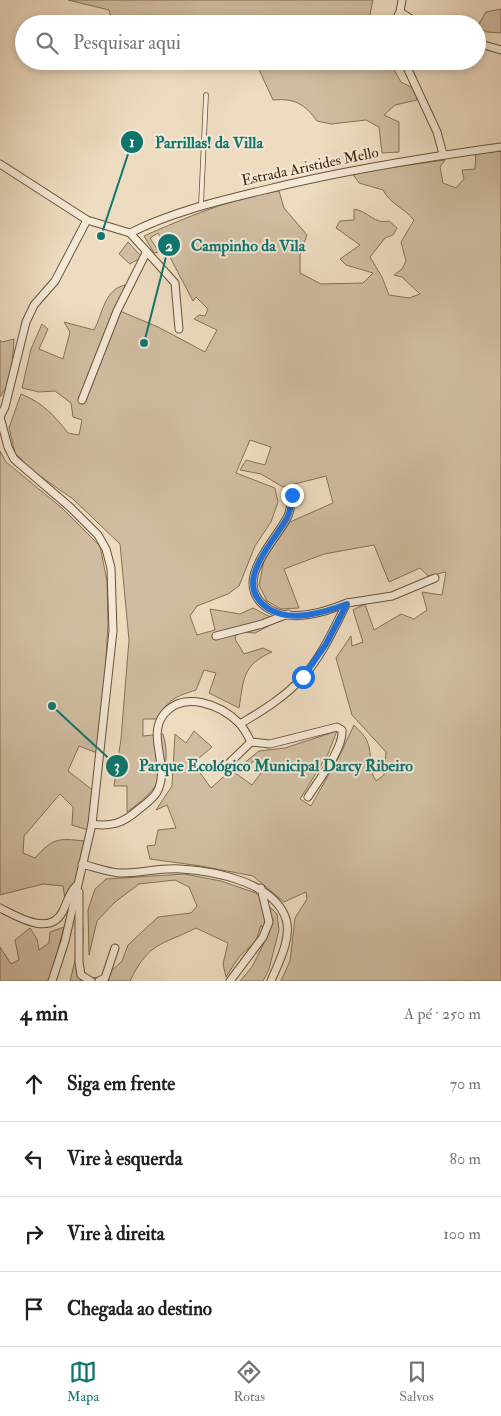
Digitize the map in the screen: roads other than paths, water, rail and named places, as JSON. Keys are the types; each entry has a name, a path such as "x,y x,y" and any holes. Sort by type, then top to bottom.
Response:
{"street":[{"path":"396,15 400,12 402,0"},
{"path":"400,12 405,15"},
{"path":"486,46 501,50"},
{"path":"408,70 437,132 444,154"},
{"name":"Estrada Aristides Mello","path":"130,233 158,219 202,205 281,185 444,154 501,147"},
{"path":"0,164 87,220 130,233 175,283 179,328"},
{"path":"52,981 65,941 92,824 113,632 111,568 106,549 98,535 72,508 14,459 8,447 0,417 5,407 26,322 34,305 56,281 87,220"},
{"path":"82,400 117,311 146,253"},
{"path":"292,495 288,517 261,556 254,580 259,602 272,611 288,614 324,612 347,604 392,596 435,578"},
{"path":"240,724 269,707 303,677 326,644 347,604"},
{"path":"216,636 262,624 288,614"},
{"path":"92,824 115,825 126,820 157,792 162,773 157,734 164,714 178,705 198,701 212,705 240,724 251,742"},
{"path":"225,767 251,742 270,744 337,727 342,730 342,736 333,757 308,797"},
{"path":"82,864 119,872 180,869 225,876 261,888 278,904 286,920 286,939 280,961 270,981"},
{"path":"0,908 28,922 43,924 54,922 62,913 72,890 78,884"},
{"path":"78,884 78,962 81,975 91,981"},
{"path":"230,981 262,937 269,922 261,888"},
{"path":"99,981 105,978 115,948"}],"lane":[{"path":"202,205 206,96"}],"place":[{"name":"Parrillas! da Villa","path":"101,236"},
{"name":"Campinho da Vila","path":"144,343"},
{"name":"Parque Ecológico Municipal Darcy Ribeiro","path":"52,706"}]}
